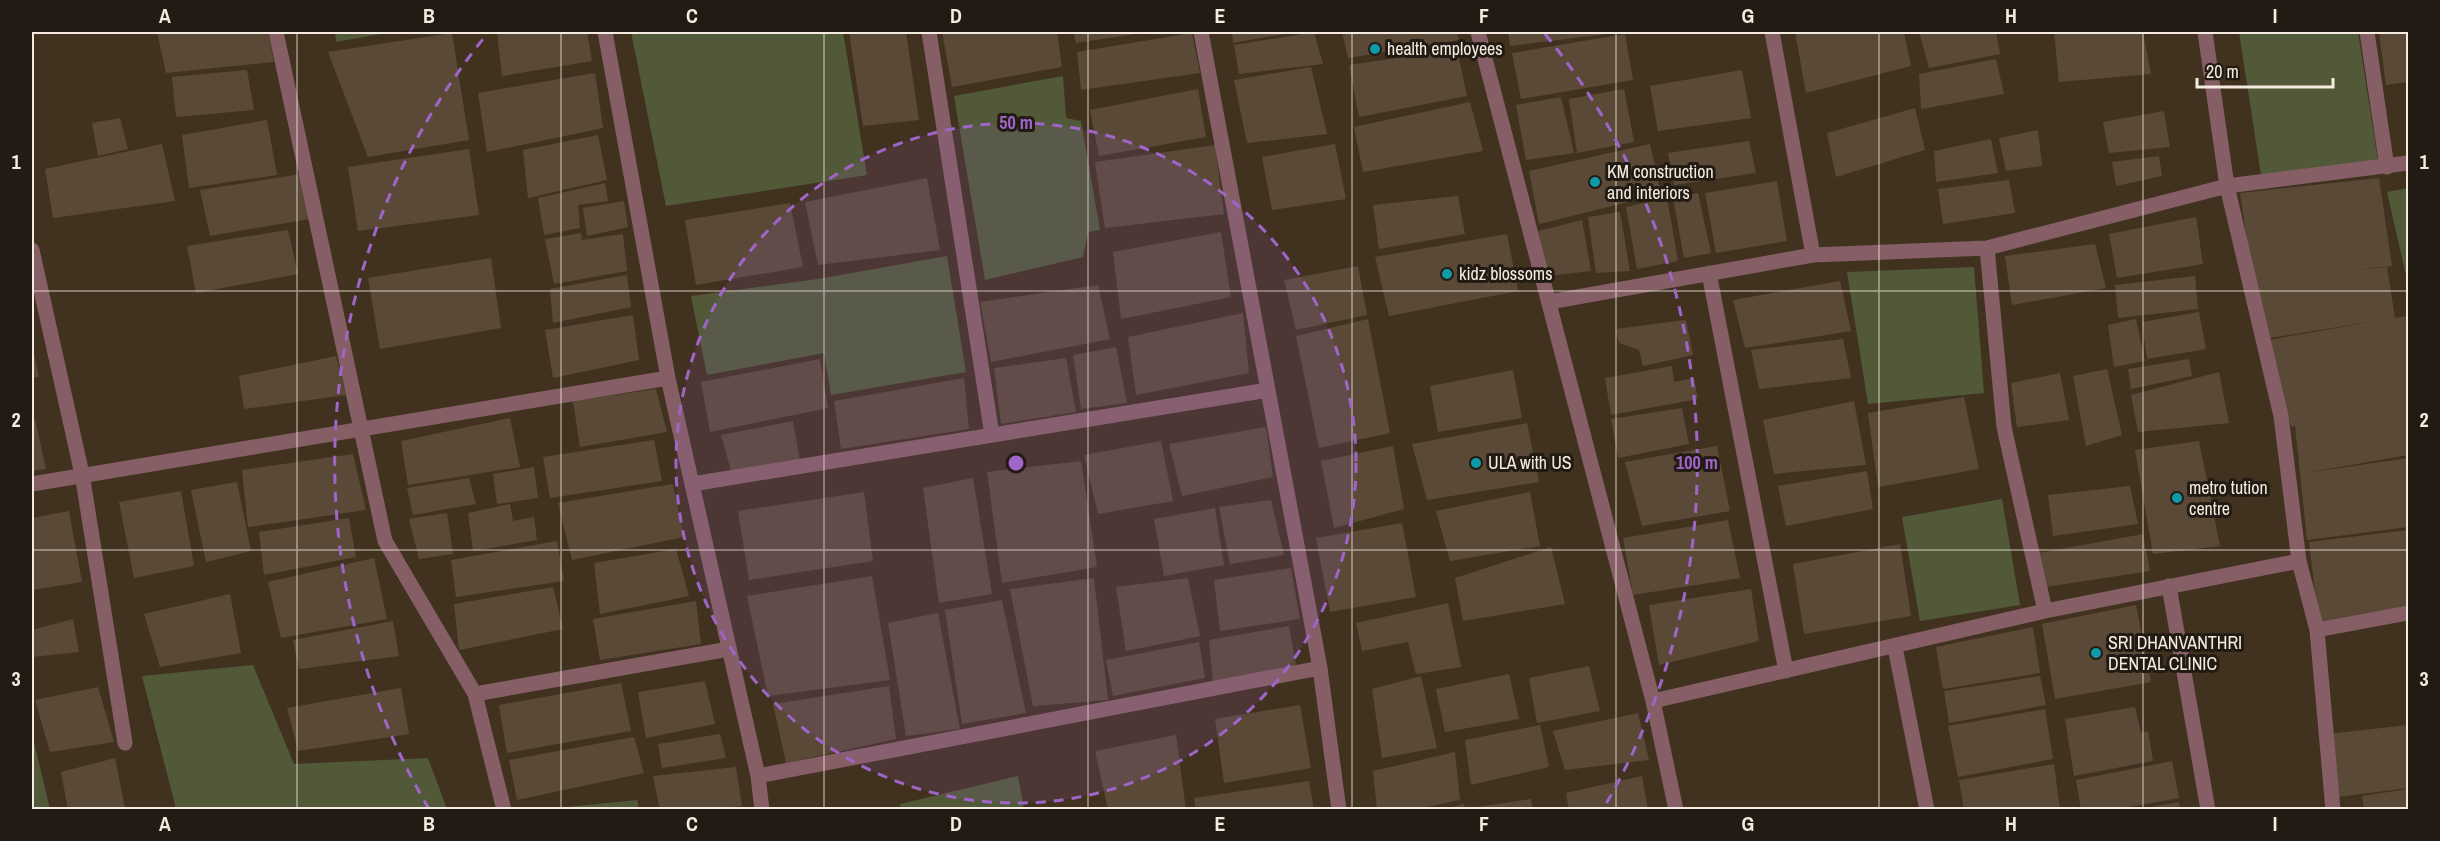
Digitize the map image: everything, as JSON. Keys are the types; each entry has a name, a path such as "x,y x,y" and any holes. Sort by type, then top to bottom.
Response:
{"street":[{"path":"276,32 386,541 475,694 504,810"},
{"path":"605,32 668,378 758,776 762,810"},
{"path":"929,32 992,435"},
{"path":"1201,32 1320,668 1339,810"},
{"path":"1478,32 1653,701 1676,810"},
{"path":"1772,32 1813,255"},
{"path":"2205,32 2227,186 2281,416 2299,561 2317,630 2333,810"},
{"path":"2367,32 2387,166"},
{"path":"1549,302 1813,255 1987,248 2227,186 2409,163"},
{"path":"1987,248 2004,428 2045,612"},
{"path":"32,250 82,474 125,743"},
{"path":"1709,273 1786,671"},
{"path":"32,484 668,378"},
{"path":"692,483 1268,390"},
{"path":"1653,701 2045,612 2299,561"},
{"path":"2169,586 2208,810"},
{"path":"2317,630 2409,613"},
{"path":"1895,647 1927,810"},
{"path":"475,694 729,649"},
{"path":"758,776 1320,668"}],"green space":[{"path":"335,32 391,32 336,42"},
{"path":"631,32 843,32 867,175 666,206"},
{"path":"2239,32 2358,32 2378,161 2261,175"},
{"path":"1063,76 1066,118 1081,121 1100,230 1088,232 1083,257 985,280 954,96"},
{"path":"2408,188 2408,284 2387,192"},
{"path":"947,256 966,372 831,395 824,353 707,375 691,296 818,279"},
{"path":"1974,267 1984,393 1868,404 1847,272"},
{"path":"2002,499 2020,605 1920,621 1902,517"},
{"path":"253,665 294,764 428,758 447,809 176,809 142,676"},
{"path":"32,734 50,809 32,809"},
{"path":"1018,776 1024,809 901,809 900,804"},
{"path":"637,800 639,809 547,809"}],"building":[{"path":"157,32 268,32 274,62 166,73"},
{"path":"497,32 587,32 592,61 502,76"},
{"path":"849,32 906,32 919,120 863,126"},
{"path":"942,32 1057,32 1062,67 952,87"},
{"path":"1073,32 1142,32 1142,33 1076,43"},
{"path":"1232,32 1289,32 1289,33 1233,43"},
{"path":"1314,32 1323,64 1239,74 1234,45"},
{"name":"health employees","path":"1342,32 1457,32 1459,40 1348,58"},
{"path":"1508,32 1615,32 1615,33 1510,46"},
{"path":"1795,32 1904,32 1911,66 1806,93"},
{"path":"1919,32 1996,32 2000,54 1929,68"},
{"path":"2054,32 2143,32 2151,74 2059,82"},
{"path":"2379,32 2408,32 2408,82 2386,85"},
{"path":"452,33 469,140 368,157 328,52"},
{"path":"1192,33 1200,73 1081,90 1077,52"},
{"path":"1625,34 1633,80 1521,99 1512,53"},
{"path":"1457,49 1467,96 1359,117 1349,65"},
{"path":"1996,59 2004,94 1921,109 1919,74"},
{"path":"1311,67 1327,134 1247,143 1234,80"},
{"path":"247,70 254,110 176,117 172,77"},
{"path":"1742,70 1751,118 1658,131 1650,86"},
{"path":"595,73 603,128 487,152 478,93"},
{"path":"1198,89 1206,137 1099,156 1090,110"},
{"path":"1624,89 1634,142 1577,153 1569,99"},
{"path":"1561,97 1574,153 1526,160 1516,105"},
{"path":"1470,102 1483,151 1363,172 1354,127"},
{"path":"1915,108 1925,150 1836,177 1827,133"},
{"path":"2164,111 2170,147 2109,153 2103,122"},
{"path":"120,118 128,149 98,156 92,123"},
{"path":"267,120 277,175 189,188 182,135"},
{"path":"2038,130 2042,166 2006,171 1999,138"},
{"path":"598,135 607,180 528,198 523,150"},
{"path":"1991,139 1998,173 1936,182 1934,151"},
{"path":"1749,141 1756,173 1674,185 1668,153"},
{"path":"162,144 175,201 53,218 45,169"},
{"path":"1335,144 1346,199 1272,210 1262,157"},
{"name":"KM construction and interiors","path":"1650,144 1661,194 1539,224 1529,171"},
{"path":"1215,145 1224,214 1105,228 1095,162"},
{"path":"469,149 479,215 358,231 348,167"},
{"path":"2159,156 2162,176 2116,186 2112,162"},
{"path":"301,174 309,219 210,236 200,190"},
{"path":"927,178 940,250 818,265 805,202"},
{"path":"2379,178 2392,266 2346,271 2387,267 2395,318 2407,316 2408,455 2305,473 2408,458 2408,527 2307,540 2295,426 2291,427 2269,340 2375,321 2270,338 2253,281 2240,193"},
{"path":"2009,180 2015,213 1943,224 1938,189"},
{"path":"1777,181 1787,241 1716,253 1705,193"},
{"path":"605,183 608,201 578,205 580,228 544,235 538,198"},
{"path":"1698,193 1711,253 1684,258 1673,198"},
{"path":"1458,196 1465,234 1379,249 1373,205"},
{"path":"1667,198 1678,261 1637,269 1626,207"},
{"path":"624,201 628,227 587,236 583,208"},
{"path":"790,203 803,267 696,285 685,220"},
{"path":"1620,212 1630,271 1596,273 1588,217"},
{"path":"2196,217 2203,264 2117,278 2109,234"},
{"path":"1582,220 1591,271 1548,276 1538,231"},
{"path":"288,230 298,274 196,293 187,246"},
{"path":"1221,232 1231,297 1121,319 1113,252"},
{"path":"581,233 582,240 623,234 627,271 554,284 545,239"},
{"name":"kidz blossoms","path":"1507,234 1518,291 1389,316 1375,257"},
{"path":"2095,244 2106,288 2012,305 2005,256"},
{"path":"491,258 501,328 380,349 368,278"},
{"path":"1358,266 1367,315 1296,330 1284,280"},
{"path":"627,275 631,307 553,323 550,289"},
{"path":"2195,276 2198,309 2118,318 2115,285"},
{"path":"1840,281 1851,331 1745,348 1733,300"},
{"path":"1098,285 1110,339 991,362 980,302"},
{"path":"2199,312 2206,349 2147,359 2142,322"},
{"path":"1243,313 1249,373 1136,395 1128,337"},
{"path":"633,315 639,360 553,378 545,330"},
{"path":"1368,319 1390,433 1319,448 1296,336"},
{"path":"2136,319 2145,361 2114,367 2108,325"},
{"path":"1686,320 1693,355 1643,366 1639,350 1619,343 1615,329"},
{"path":"1843,339 1851,378 1759,389 1751,350"},
{"path":"32,345 39,377 32,378"},
{"path":"1116,347 1127,403 1081,409 1073,355"},
{"path":"336,356 346,395 244,409 239,376"},
{"path":"1066,358 1076,412 1001,424 994,368"},
{"path":"820,359 828,408 710,432 701,382"},
{"path":"2189,359 2192,376 2131,389 2128,369"},
{"path":"1672,366 1674,382 1694,378 1698,399 1611,415 1605,378"},
{"path":"2107,369 2122,435 2086,446 2073,376"},
{"path":"1513,370 1522,418 1438,432 1430,386"},
{"path":"2219,372 2229,423 2138,432 2131,395"},
{"path":"2060,373 2069,420 2017,427 2011,383"},
{"path":"964,378 969,429 841,449 834,401"},
{"path":"656,389 667,432 580,447 573,401"},
{"path":"1964,397 1979,469 1878,487 1868,413"},
{"path":"1854,401 1866,465 1774,474 1763,420"},
{"path":"1682,408 1689,444 1618,458 1611,419"},
{"path":"510,418 520,467 408,485 401,441"},
{"path":"35,419 46,469 32,471 32,420"},
{"path":"793,421 800,461 731,471 721,435"},
{"name":"ULA with US","path":"1527,423 1539,482 1427,500 1412,444"},
{"path":"1266,427 1273,477 1182,496 1169,444"},
{"path":"654,440 662,481 550,498 543,457"},
{"path":"1161,441 1173,501 1098,514 1084,455"},
{"name":"metro tution centre","path":"2199,441 2220,546 2153,554 2135,450"},
{"path":"1393,446 1404,509 1334,528 1321,461"},
{"path":"1717,446 1730,511 1642,526 1625,462"},
{"path":"353,454 366,510 248,527 242,470"},
{"path":"1081,461 1097,567 1002,583 987,472"},
{"path":"534,467 538,498 497,504 493,474"},
{"path":"1867,471 1873,509 1786,526 1778,486"},
{"path":"469,478 476,504 413,515 407,488"},
{"path":"973,478 992,594 939,603 923,488"},
{"path":"237,482 251,551 206,562 191,490"},
{"path":"673,484 684,537 572,560 558,503"},
{"path":"2130,486 2138,524 2053,536 2048,495"},
{"path":"181,491 194,566 134,578 119,502"},
{"path":"864,492 873,561 749,580 738,511"},
{"path":"1530,492 1540,546 1450,561 1436,511"},
{"path":"1271,500 1284,555 1230,564 1219,507"},
{"path":"510,504 513,521 534,517 537,540 473,551 468,513"},
{"path":"1215,508 1224,565 1164,576 1154,519"},
{"path":"69,511 82,582 32,590 32,518"},
{"path":"447,513 453,554 419,559 409,519"},
{"path":"349,518 356,557 264,575 259,532"},
{"path":"1728,520 1740,578 1633,595 1623,538"},
{"path":"1402,523 1416,597 1330,612 1316,538"},
{"path":"2408,530 2408,615 2319,626 2309,542"},
{"path":"2143,534 2150,571 2045,587 2039,553"},
{"path":"557,541 564,581 456,597 451,560"},
{"path":"1900,544 1911,616 1804,634 1793,564"},
{"path":"1551,547 1565,604 1463,621 1455,578"},
{"path":"676,549 689,596 600,614 594,563"},
{"path":"374,558 387,619 281,638 268,582"},
{"path":"1291,568 1300,619 1220,631 1214,580"},
{"path":"872,576 890,680 768,696 747,596"},
{"path":"1094,578 1108,700 1033,706 1010,589"},
{"path":"1188,578 1200,636 1126,651 1116,587"},
{"path":"553,587 563,629 459,650 454,604"},
{"path":"1751,589 1759,641 1659,665 1649,605"},
{"path":"230,594 241,653 160,667 144,614"},
{"path":"1002,600 1026,713 962,724 945,610"},
{"path":"696,601 701,644 600,660 593,619"},
{"path":"1448,603 1461,667 1416,674 1408,642 1362,651 1356,623"},
{"name":"SRI DHANVANTHRI DENTAL CLINIC","path":"2136,605 2151,682 2055,699 2042,624"},
{"path":"938,613 960,729 906,736 888,623"},
{"path":"73,619 79,652 32,657 32,630"},
{"path":"393,621 399,656 299,669 293,640"},
{"path":"1289,626 1296,665 1213,683 1209,640"},
{"path":"2033,627 2040,673 1943,689 1936,647"},
{"path":"1199,642 1205,678 1113,696 1106,660"},
{"path":"1589,666 1600,711 1537,723 1529,678"},
{"path":"1509,674 1519,719 1445,732 1436,689"},
{"path":"1421,676 1437,748 1382,758 1372,689"},
{"path":"2040,676 2046,705 1949,723 1944,691"},
{"path":"705,681 715,724 646,738 638,692"},
{"path":"621,683 631,731 507,753 499,705"},
{"path":"889,686 896,739 786,763 773,704"},
{"path":"98,687 114,742 50,752 35,700"},
{"path":"401,688 409,734 298,751 287,708"},
{"path":"1300,705 1311,768 1224,783 1215,719"},
{"path":"2135,707 2141,733 2148,731 2153,761 2074,776 2065,719"},
{"path":"2045,709 2053,759 1958,777 1948,726"},
{"path":"1638,713 1649,760 1565,770 1553,731"},
{"path":"1540,725 1549,767 1471,785 1465,740"},
{"path":"2408,725 2408,788 2338,797 2328,734"},
{"path":"720,734 726,758 662,768 658,744"},
{"path":"1176,735 1186,810 1108,810 1095,751"},
{"path":"634,737 644,773 517,800 509,760"},
{"path":"1455,752 1460,800 1412,810 1377,810 1373,771"},
{"path":"115,758 125,808 68,810 61,772"},
{"path":"2172,761 2179,798 2113,810 2081,810 2076,780"},
{"path":"2054,764 2060,810 1964,810 1959,780"},
{"path":"736,767 742,806 709,810 660,810 653,776"},
{"path":"1642,776 1648,810 1569,810 1566,793"},
{"path":"1309,781 1314,810 1196,810 1194,798"},
{"path":"2408,789 2408,810 2364,810 2362,796"},
{"path":"1531,799 1533,810 1477,810 1477,807"},
{"path":"2179,802 2180,810 2147,810 2147,808"},
{"path":"1464,804 1465,810 1445,810 1445,809"}],"place":[{"name":"health employees","path":"1375,49"},
{"name":"KM construction and interiors","path":"1595,182"},
{"name":"kidz blossoms","path":"1447,274"},
{"name":"ULA with US","path":"1476,463"},
{"name":"metro tution centre","path":"2177,498"},
{"name":"SRI DHANVANTHRI DENTAL CLINIC","path":"2096,653"}]}
